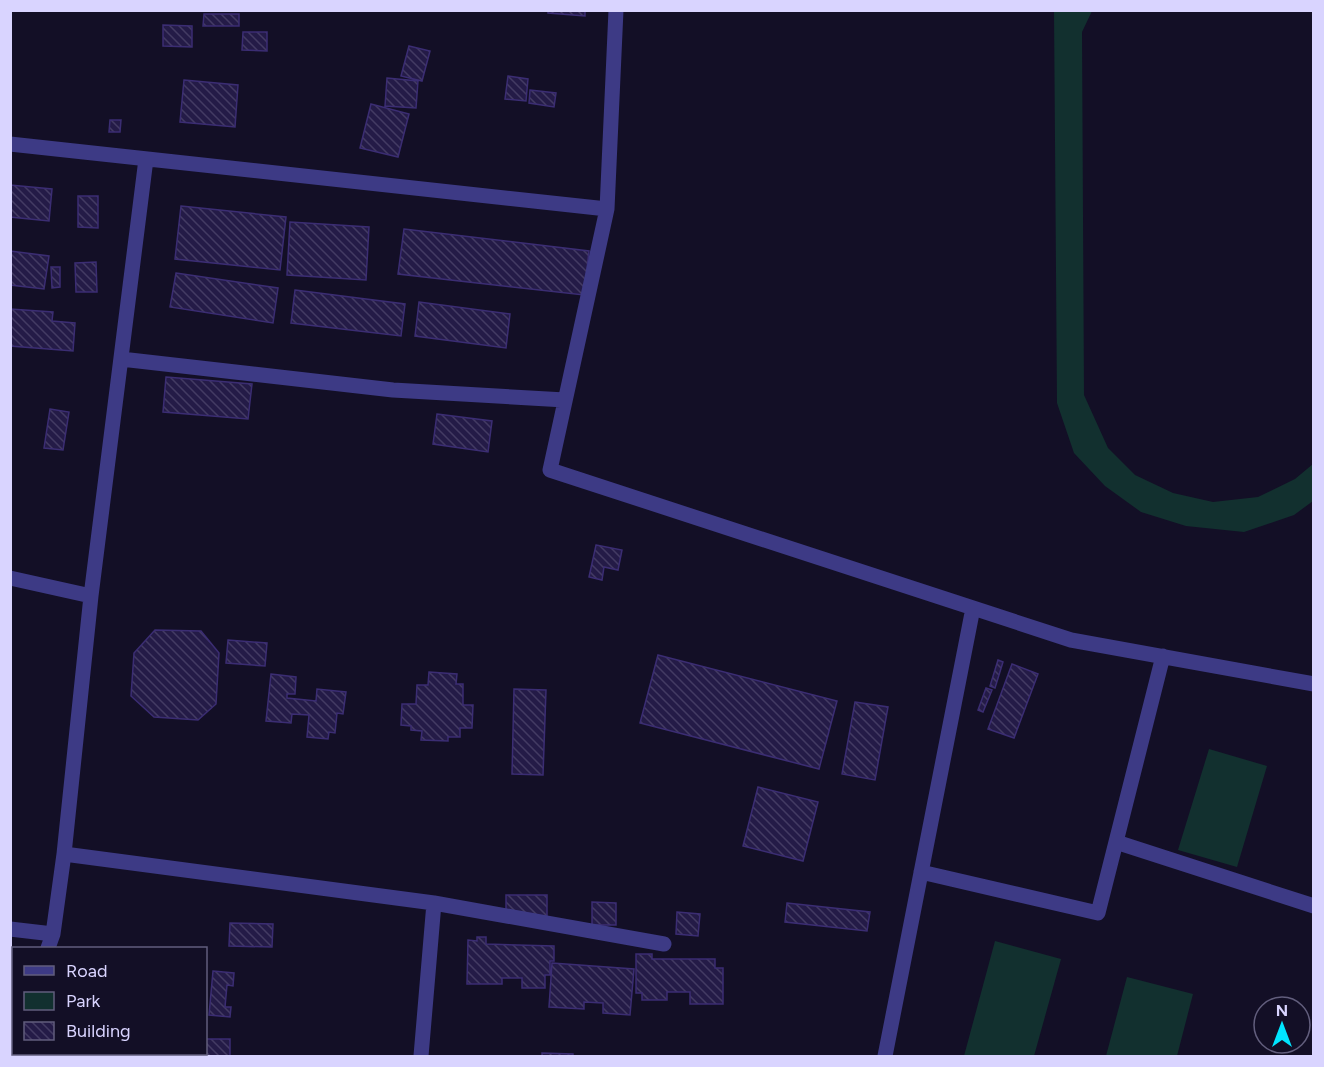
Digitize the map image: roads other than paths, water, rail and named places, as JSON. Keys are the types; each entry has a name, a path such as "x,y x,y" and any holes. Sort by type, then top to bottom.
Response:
{"street":[{"path":"616,10 607,209 550,470 1071,640 1314,684"},
{"path":"10,144 607,209"},
{"path":"10,929 50,941 64,854 92,596 146,159"},
{"path":"121,359 393,390 565,400"},
{"path":"10,579 92,596"},
{"path":"885,1056 973,608"},
{"path":"921,872 1098,913 1163,656"},
{"path":"1116,842 1314,906"},
{"path":"64,854 434,903 664,944"},
{"path":"420,1056 434,903"}]}
